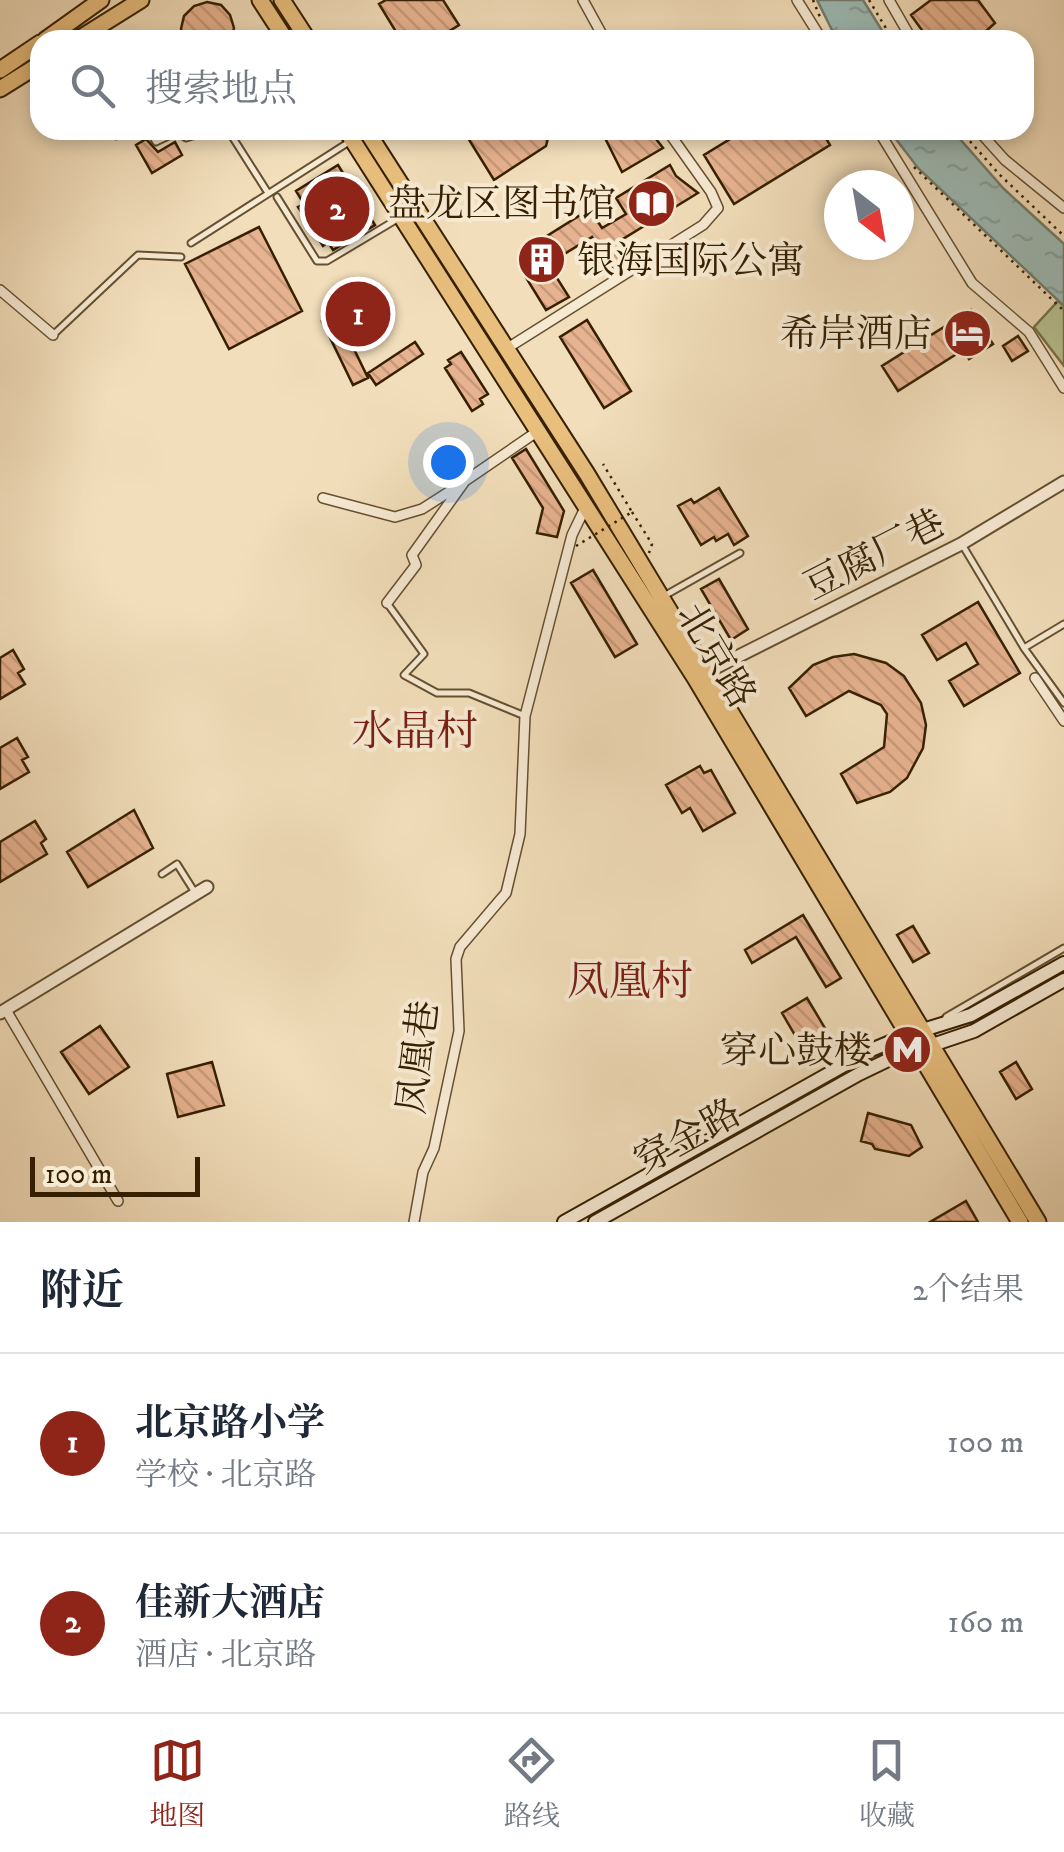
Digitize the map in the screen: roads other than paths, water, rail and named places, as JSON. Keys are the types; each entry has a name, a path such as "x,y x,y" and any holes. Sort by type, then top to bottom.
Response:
{"main road":[{"path":"59,30 101,0"},
{"path":"94,30 141,0"},
{"path":"260,0 280,30"},
{"path":"282,0 302,30"},
{"path":"0,70 30,50"},
{"path":"0,89 30,70"},
{"name":"北京路","path":"359,140 402,217 915,1033 1020,1222"},
{"name":"北京路","path":"360,140 506,348 662,598 915,1033"},
{"path":"1036,988 1064,964"},
{"path":"1036,988 1064,980"},
{"name":"穿金路","path":"564,1222 870,1050 1036,988"},
{"name":"穿金路","path":"595,1222 859,1074 974,1030 1036,988"},
{"name":"北京路","path":"924,1048 1038,1222"}],"street":[{"path":"583,0 600,30"},
{"path":"797,0 816,30"},
{"path":"889,0 906,30"},
{"path":"506,348 704,225 718,208 674,140"},
{"path":"885,140 924,200 954,258 972,282 1029,332 1064,388"},
{"path":"987,140 1005,160 1064,208"},
{"path":"0,290 53,335"},
{"path":"322,498 395,517 422,509 538,431"},
{"path":"387,603 416,566 412,555 420,542 465,481"},
{"name":"豆腐厂巷","path":"707,672 961,544 1064,482"},
{"name":"凤凰巷","path":"414,1222 458,1031 456,959 460,947 506,893 520,834 525,716 572,535 586,506"},
{"path":"1036,678 1064,721"},
{"path":"118,1201 3,1012 201,891"}],"lane":[{"path":"234,140 268,193"},
{"path":"191,242 345,140"},
{"path":"277,197 317,261 327,262 402,217"},
{"path":"53,335 138,255 181,257"},
{"path":"961,544 1024,648 1064,703"},
{"path":"662,598 740,552"},
{"path":"387,603 424,654 404,675 437,693 470,693 525,716"},
{"path":"1024,648 1064,624"},
{"path":"162,874 178,864 201,891"},
{"path":"915,1033 1064,948"}],"water":[{"path":"817,0 863,0 882,30 832,30"},
{"path":"897,140 961,140 1004,189 1064,244 1064,306 918,168"}],"place":[{"name":"盘龙区图书馆","path":"651,203"},
{"name":"佳新大酒店","path":"337,209"},
{"name":"银海国际公寓","path":"542,260"},
{"name":"北京路小学","path":"358,314"},
{"name":"希岸酒店","path":"967,333"},
{"name":"穿心鼓楼","path":"907,1050"}],"district":[{"name":"水晶村","path":"415,730"},
{"name":"凤凰村","path":"630,980"}]}
